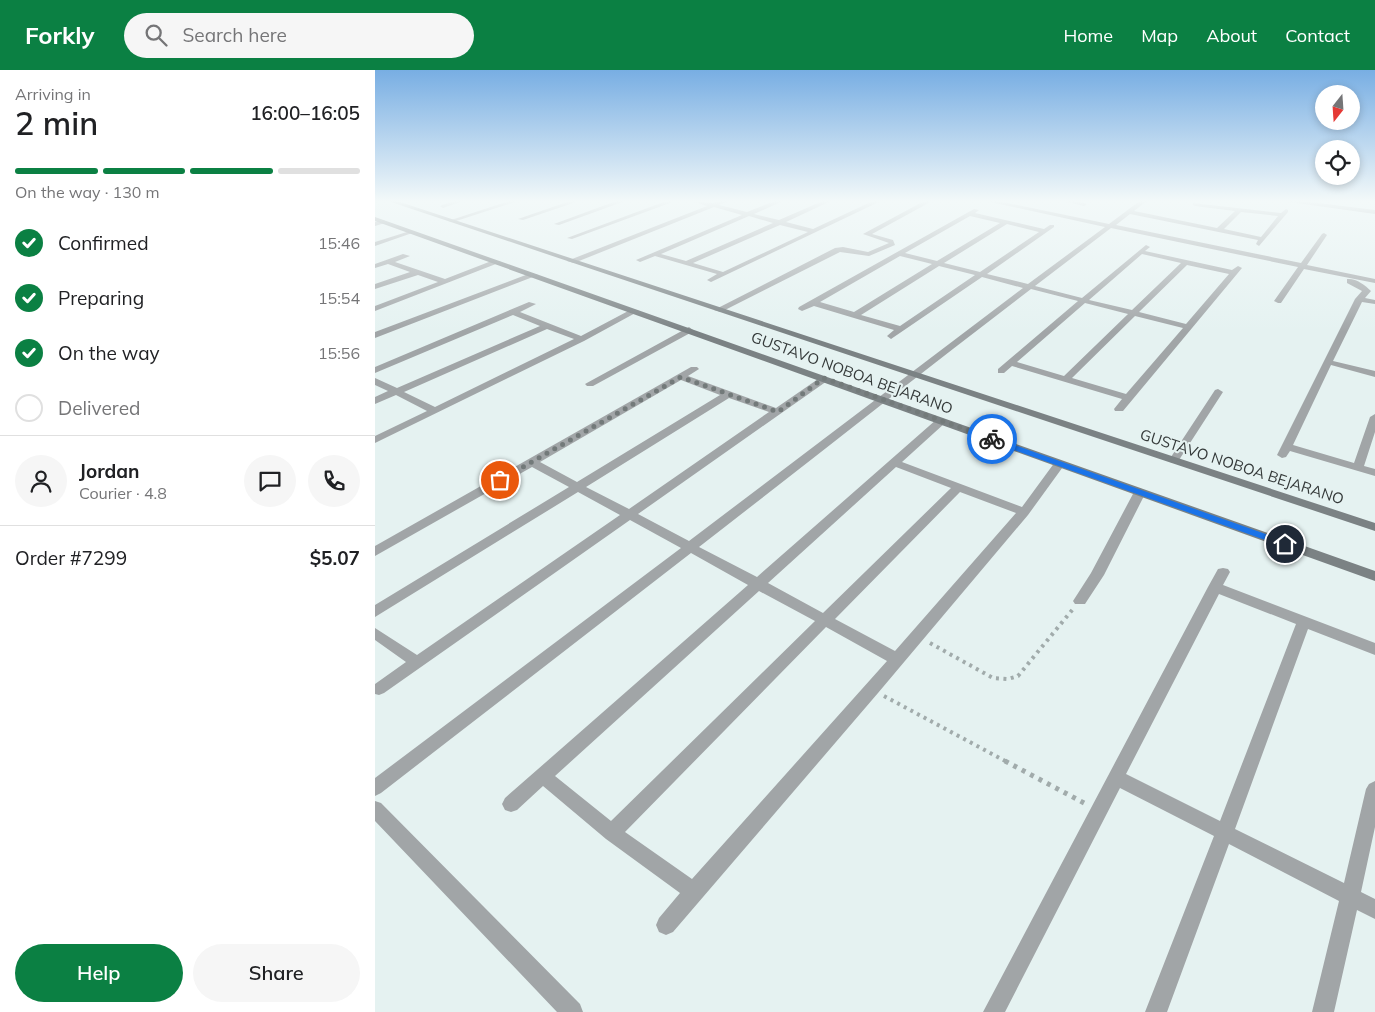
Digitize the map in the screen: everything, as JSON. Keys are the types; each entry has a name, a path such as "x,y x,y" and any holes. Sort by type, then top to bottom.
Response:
{"street":[{"name":"GUSTAVO NOBOA BEJARANO","path":"445,244 1375,576"},
{"name":"GUSTAVO NOBOA BEJARANO","path":"520,244 1375,527"},
{"path":"571,261 614,244"},
{"path":"640,260 677,244"},
{"path":"687,263 729,244"},
{"path":"711,280 786,244"},
{"path":"718,310 838,250 843,249 869,254 893,244"},
{"path":"802,309 917,244"},
{"path":"855,315 970,244"},
{"path":"891,336 979,274 1026,244"},
{"path":"375,788 883,400 913,374 1086,244"},
{"path":"1195,244 1375,281"},
{"path":"1278,301 1318,244"},
{"path":"1001,370 1143,249 1186,262 1236,270 1119,409"},
{"path":"654,254 723,274"},
{"path":"900,254 1188,327"},
{"path":"375,266 406,256"},
{"path":"388,262 445,282"},
{"path":"375,309 497,262"},
{"path":"1066,379 1186,262"},
{"path":"1303,267 1359,285 1367,291 1359,299 1284,450 1375,473"},
{"path":"375,287 416,273"},
{"path":"375,335 534,275"},
{"path":"1359,299 1375,302"},
{"path":"814,303 901,329"},
{"path":"375,370 532,304"},
{"path":"375,440 635,311"},
{"path":"513,312 581,339"},
{"path":"375,401 548,325"},
{"path":"590,384 689,330"},
{"path":"1328,362 1375,374"},
{"path":"1010,363 1128,398"},
{"path":"375,552 694,369"},
{"path":"681,377 778,412"},
{"path":"379,689 778,412 824,378"},
{"path":"375,380 435,411"},
{"path":"1174,460 1218,392"},
{"path":"375,612 728,394"},
{"path":"1358,468 1375,417"},
{"path":"511,804 941,421"},
{"path":"532,462 897,659"},
{"path":"896,463 1024,512"},
{"path":"666,926 693,891 873,689 1024,512 1059,464"},
{"path":"612,833 958,487"},
{"path":"1079,601 1097,575 1140,492"},
{"path":"994,1012 1219,580 1304,622 1375,650"},
{"path":"1156,1012 1304,622"},
{"path":"375,633 417,662"},
{"path":"543,776 612,833 693,891"},
{"path":"1115,777 1375,909"},
{"path":"1323,1012 1375,788"},
{"path":"375,809 572,1012"}],"path":[{"path":"918,636 993,678 1008,679 1018,676 1079,601"},
{"path":"873,689 1098,811"}],"way so far":[{"path":"500,480 681,377 778,412 824,378 992,439"}],"route":[{"path":"992,439 1285,544"}]}
